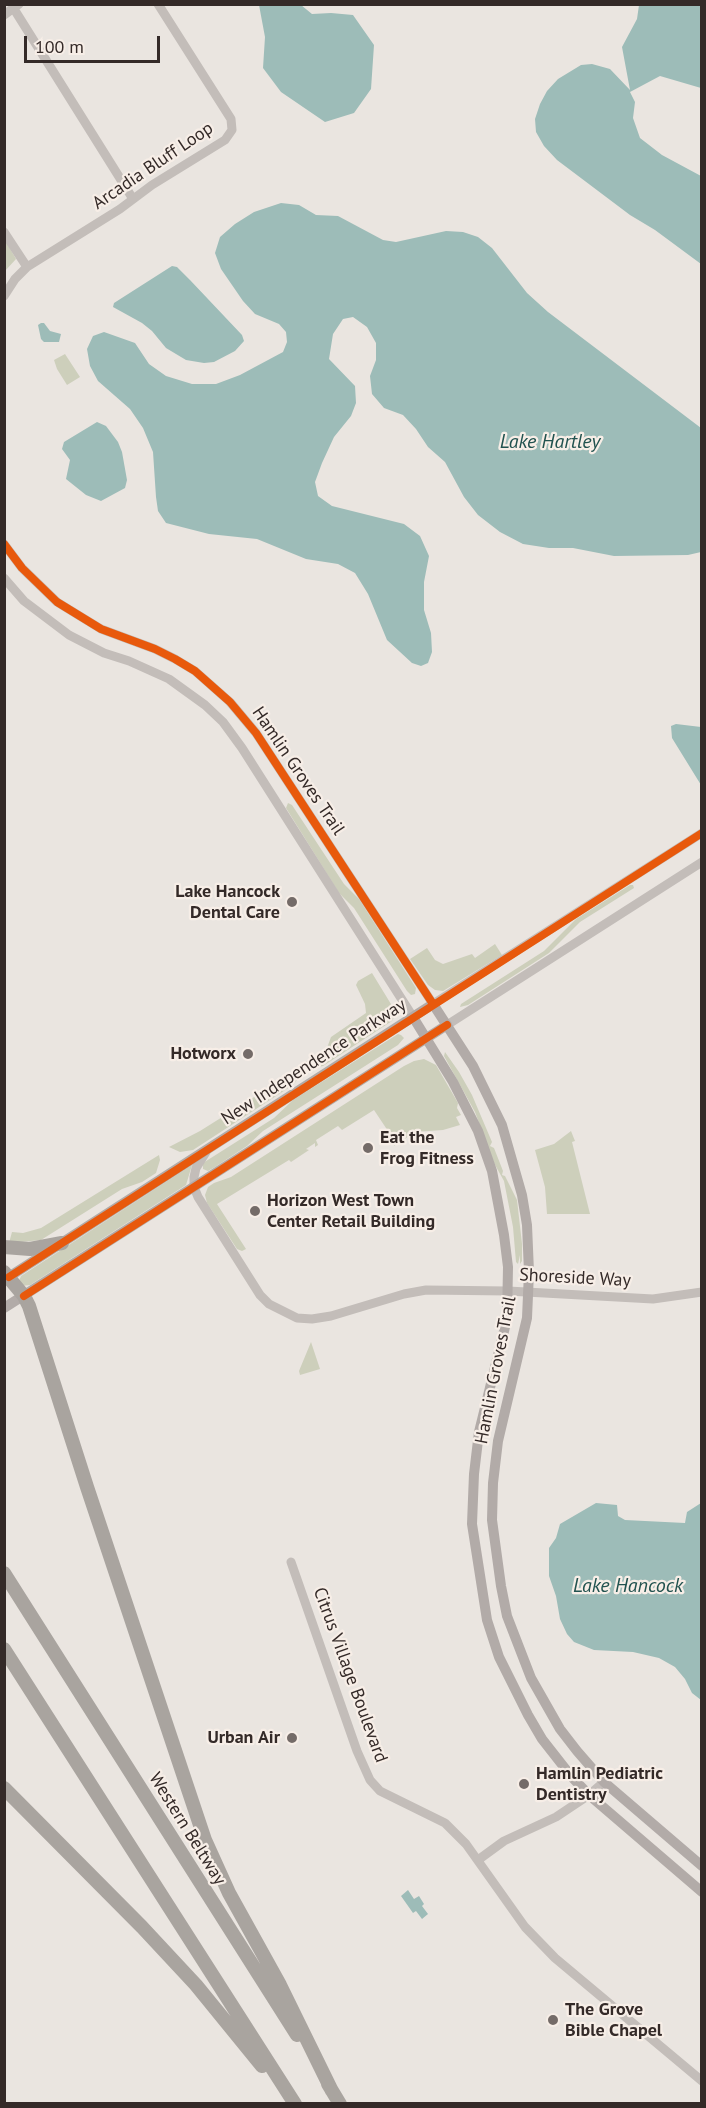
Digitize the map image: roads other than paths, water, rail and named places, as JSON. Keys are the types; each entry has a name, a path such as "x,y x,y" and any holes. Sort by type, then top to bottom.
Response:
{"highway":[{"path":"4,1247 30,1249 62,1243"},
{"path":"6,1276 24,1296 33,1317 101,1530 205,1840 229,1893 280,1985 332,2091"},
{"name":"Western Beltway","path":"4,1573 340,2103"},
{"path":"4,1649 295,2103"},
{"path":"4,1788 142,1926 196,1986 290,2103"}],"main road":[{"name":"New Independence Parkway","path":"6,1276 62,1243 433,1004"},
{"name":"Hamlin Groves Trail","path":"433,1004 481,1081 508,1141 525,1209 529,1255 529,1292 525,1328 498,1441 493,1483 492,1520 507,1616 531,1678 560,1729 604,1782 702,1866"},
{"name":"Hamlin Groves Trail","path":"413,1017 463,1099 485,1149 502,1219 508,1267 507,1319 479,1432 474,1474 472,1524 487,1620 512,1686 542,1739 589,1795 702,1892"},
{"path":"4,1308 447,1025"}],"street":[{"name":"Arcadia Bluff Loop","path":"5,295 15,279 27,267 225,140 232,129 231,119 158,4"},
{"path":"4,15 16,7 133,199"},
{"path":"4,232 27,267"},
{"name":"Hamlin Groves Trail","path":"4,544 22,568 57,602 101,629 155,649 195,671 215,687 244,717 433,1004"},
{"name":"Hamlin Groves Trail","path":"4,578 24,601 69,635 104,653 150,669 169,679 205,705 223,723 236,739 413,1017"},
{"path":"264,783 281,771"},
{"name":"New Independence Parkway","path":"433,1004 702,833"},
{"path":"447,1025 702,862"},
{"path":"194,1187 196,1168 211,1146"},
{"name":"Shoreside Way","path":"194,1187 198,1197 260,1295 268,1304 297,1318 312,1319 331,1316 404,1294 426,1290 508,1291 653,1299 702,1292"},
{"name":"Citrus Village Boulevard","path":"291,1562 357,1751 370,1780 380,1791 445,1823 478,1860 525,1928 555,1958 702,2081"},
{"path":"478,1860 504,1841 556,1817 604,1782"}],"water":[{"path":"259,5 301,5 312,14 353,15 374,45 371,89 354,113 325,122 281,92 263,68 265,37"},
{"path":"639,5 701,5 701,88 660,76 630,92 635,102 633,118 640,138 662,155 701,176 701,264 655,230 630,215 557,160 544,146 536,132 535,119 547,91 558,79 581,65 592,64 610,69 630,90 622,47 637,19"},
{"name":"Lake Hartley","path":"281,203 299,205 316,215 338,216 383,240 396,242 446,231 463,232 478,237 492,248 527,293 548,312 701,428 701,552 688,555 614,556 573,548 549,548 523,544 500,532 478,515 464,497 445,462 428,447 416,429 403,415 384,408 372,394 370,376 376,360 376,343 367,327 353,317 343,319 333,334 329,359 355,386 356,403 351,416 334,437 322,463 315,482 318,496 332,506 404,524 420,536 429,556 424,582 424,610 431,633 432,652 428,663 421,666 412,663 387,640 368,594 355,573 338,564 306,559 257,539 209,534 166,523 158,511 153,452 143,428 130,409 98,381 90,366 87,349 93,336 104,332 135,343 149,364 166,376 192,384 216,384 240,375 283,352 287,342 286,332 279,324 255,314 243,301 221,269 215,253 220,237 235,224 254,212"},
{"path":"172,266 177,267 242,335 244,341 235,351 214,362 186,360 166,348 142,323 113,307 114,303"},
{"path":"44,323 50,331 61,334 59,342 44,342 41,339 38,325"},
{"path":"97,422 106,426 118,442 127,480 125,488 101,501 86,495 66,479 70,460 62,449 64,442"},
{"path":"676,724 701,727 701,785 672,738 671,726"},
{"name":"Lake Hancock","path":"596,1503 617,1505 618,1516 625,1520 685,1523 687,1512 701,1503 701,1700 692,1693 685,1679 675,1667 659,1658 633,1652 594,1650 574,1642 567,1634 560,1619 556,1596 549,1576 549,1548 556,1538 560,1524"},
{"path":"408,1890 414,1899 419,1896 424,1904 422,1906 428,1914 422,1919 416,1911 413,1913 401,1896"}],"place":[{"name":"Lake Hancock Dental Care","path":"292,902"},
{"name":"Hotworx","path":"248,1054"},
{"name":"Eat the Frog Fitness","path":"368,1148"},
{"name":"Horizon West Town Center Retail Building","path":"255,1211"},
{"name":"Urban Air","path":"292,1738"},
{"name":"Hamlin Pediatric Dentistry","path":"524,1784"},
{"name":"The Grove Bible Chapel","path":"553,2020"}]}
